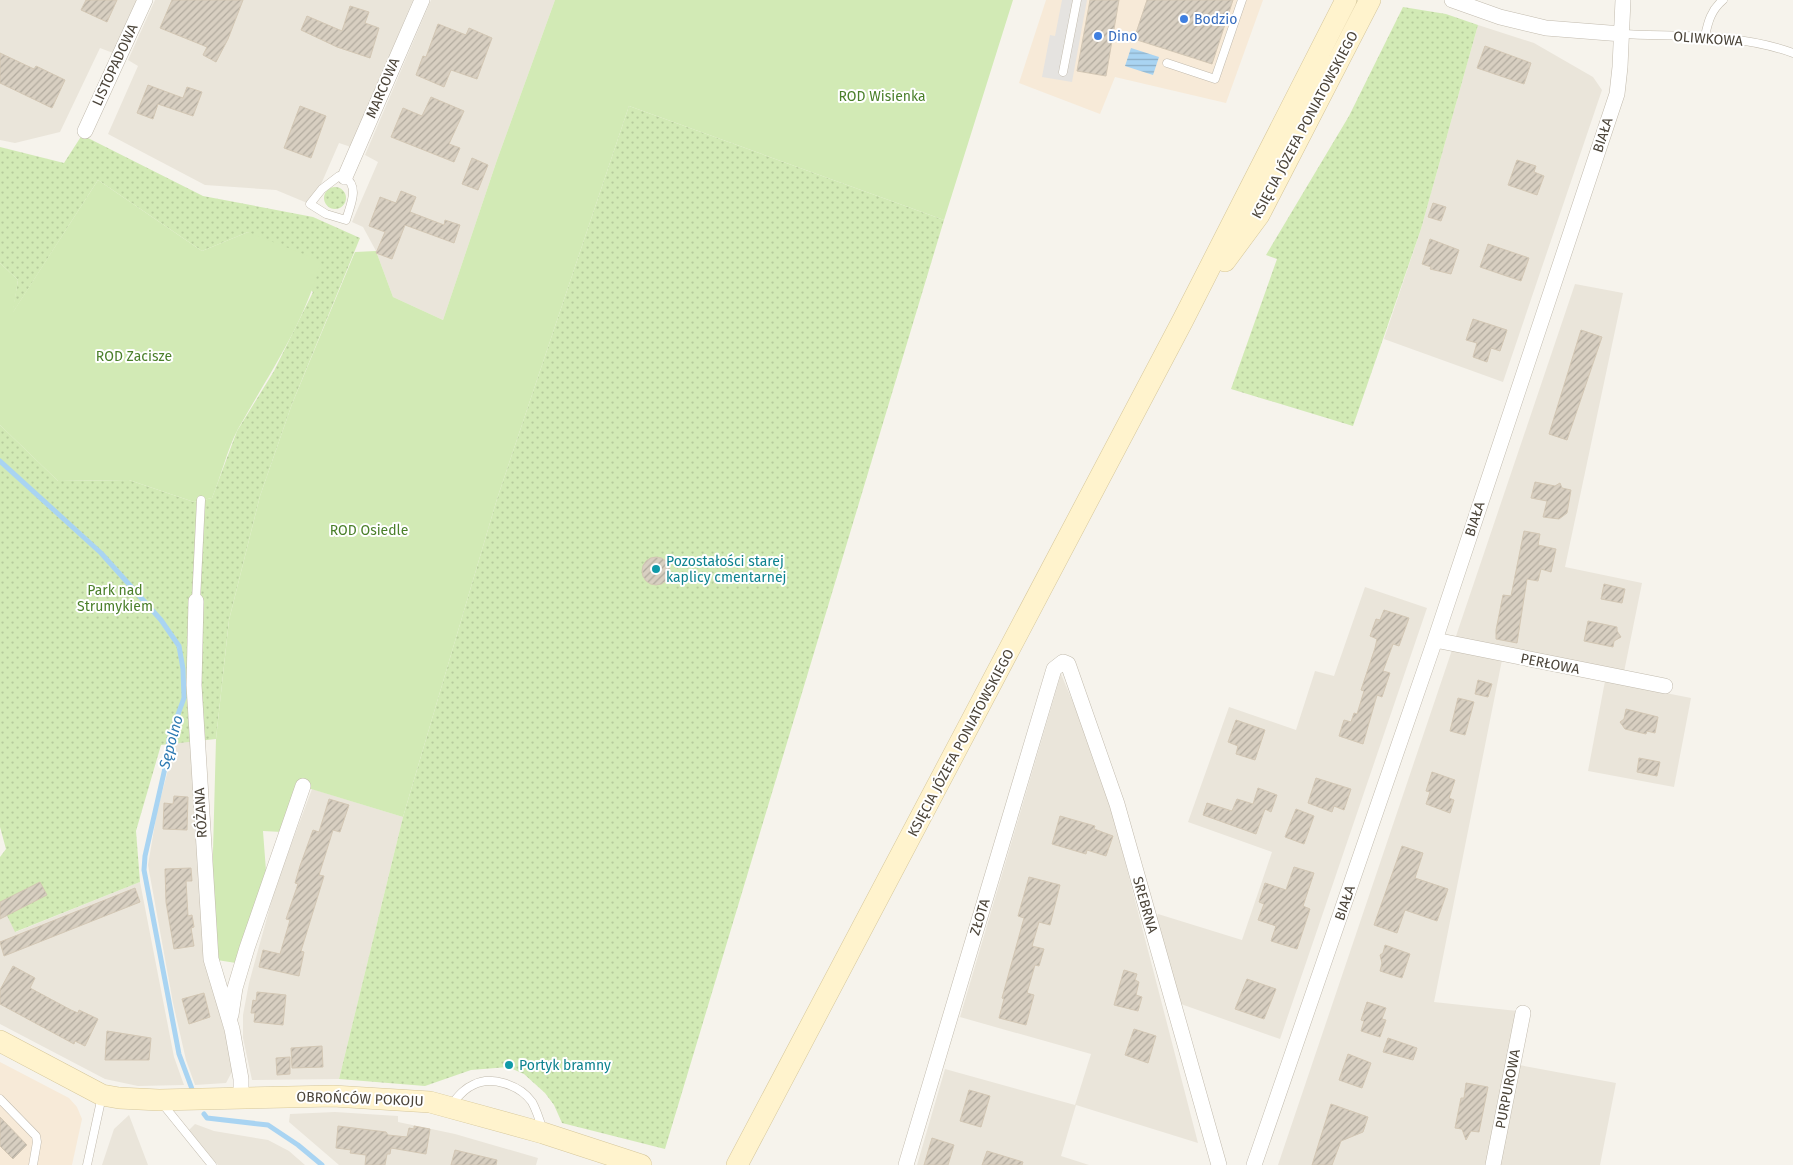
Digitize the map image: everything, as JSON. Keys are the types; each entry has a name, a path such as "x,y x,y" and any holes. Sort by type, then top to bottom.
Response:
{"main road":[{"name":"KSIĘCIA JÓZEFA PONIATOWSKIEGO","path":"737,1165 1183,320 1346,0"},
{"name":"KSIĘCIA JÓZEFA PONIATOWSKIEGO","path":"1183,320 1258,215 1370,0"},
{"name":"OBROŃCÓW POKOJU","path":"0,1041 102,1094 119,1098 160,1100 362,1096 430,1102 543,1133 641,1165"}],"street":[{"name":"LISTOPADOWA","path":"85,131 145,0"},
{"name":"MARCOWA","path":"345,177 422,0"},
{"path":"1452,0 1500,17 1546,28 1622,34"},
{"name":"BIAŁA","path":"1254,1165 1435,640 1617,94 1623,0"},
{"name":"RÓŻANA","path":"196,601 194,685 206,902 211,958 230,1022 241,1079 241,1098"},
{"name":"PERŁOWA","path":"1435,640 1665,686"},
{"name":"SREBRNA","path":"1054,669 1064,662 1068,664 1084,705 1117,804 1219,1165"},
{"name":"ZŁOTA","path":"906,1165 1054,669"},
{"name":"RÓŻANA","path":"230,1022 235,988 247,948 303,786"},
{"name":"PURPUROWA","path":"1493,1165 1523,1014"}],"lane":[{"path":"1063,72 1077,0"},
{"path":"1167,63 1215,79 1242,0"},
{"path":"1705,36 1709,18 1715,6 1723,0"},
{"name":"OLIWKOWA","path":"1622,34 1705,36 1767,44 1793,54"},
{"path":"339,176 345,177 353,185 353,194 346,220 326,214 310,204 330,182 339,176"},
{"path":"196,601 201,500"},
{"path":"450,1106 464,1090 474,1083 487,1081 501,1082 522,1092 531,1100 543,1133"},
{"path":"87,1165 102,1094"},
{"path":"0,1099 36,1136 38,1142 33,1165"},
{"path":"160,1100 212,1165"}],"shaded area":[{"path":"0,0 138,0 113,53 100,48 60,132 15,143 0,140"},
{"path":"155,0 413,0 351,147 339,143 312,205 276,190 205,185 108,134 138,66 128,60"},
{"path":"431,0 555,0 497,160 443,320 393,297 376,251 363,227 352,222 378,162 365,155"},
{"path":"1046,0 1263,0 1226,103 1115,77 1100,114 1019,83"},
{"path":"1062,0 1087,0 1072,82 1042,77 1050,35 1055,36"},
{"path":"1478,25 1534,43 1593,77 1602,90 1503,382 1384,339 1421,229"},
{"path":"1575,284 1623,293 1565,567 1642,583 1624,672 1455,639"},
{"path":"1365,587 1427,608 1280,1039 1178,1003 1154,923 1158,914 1242,940 1272,852 1188,822 1229,707 1296,730 1315,671 1334,676"},
{"path":"1452,650 1502,660 1434,1002 1517,1011 1488,1165 1278,1165"},
{"path":"1061,674 1101,769 1198,1143 1076,1105 1061,1156 1089,1165 917,1165 945,1069 1075,1105 1091,1054 960,1017"},
{"path":"1605,681 1691,698 1674,787 1588,771"},
{"path":"193,741 222,1022 234,1068 226,1083 195,1085 186,1060 173,1003 148,865 157,812 169,766 169,743"},
{"path":"312,789 403,817 339,1079 252,1080 243,1038 243,1015 249,983 276,885"},
{"path":"140,882 174,1057 184,1085 138,1086 105,1079 0,1024 0,901 16,932"},
{"path":"0,1062 69,1098 77,1107 82,1119 72,1165 0,1165"},
{"path":"1519,1065 1616,1083 1600,1165 1500,1165"},
{"path":"335,1112 398,1116 398,1122 455,1134 538,1158 536,1165 339,1165 289,1122 290,1114"},
{"path":"129,1115 148,1165 102,1165 114,1129"},
{"path":"195,1124 214,1131 268,1140 289,1151 305,1165 218,1165 188,1131"}],"green space":[{"name":"ROD Osiedle","path":"555,0 1013,0 944,220 629,106 497,499 403,817 298,785 282,832 263,831 266,871 236,963 217,960 212,889 216,739 229,620 260,496 292,404 355,252 376,251 393,297 443,320 497,160"},
{"path":"1403,7 1446,14 1478,25 1421,229 1353,426 1231,389 1277,259 1266,255 1349,116"},
{"path":"629,106 944,220 665,1149 562,1123 554,1105 545,1093 524,1074 508,1067 471,1070 425,1086 339,1079 403,817 497,499"},
{"name":"Park nad Strumykiem","path":"82,135 203,196 313,217 360,238 292,404 260,496 229,620 216,739 161,745 136,831 140,882 15,932 0,901 0,857 6,849 0,827 0,425 58,481 129,480 194,502 212,498 237,431 274,371 313,292 248,232 202,251 98,180 12,314 18,280 0,263 0,147 64,163"},
{"name":"ROD Zacisze","path":"98,180 202,251 248,232 321,261 306,306 296,327 234,437 212,498 194,502 129,480 58,481 0,425 0,263 18,280 13,312"},
{"path":"335,187 343,190 346,198 343,206 335,209 327,206 324,198 327,190"}],"water":[{"path":"1131,48 1159,57 1153,75 1125,66"}],"building":[{"path":"86,0 117,0 107,22 81,10"},
{"path":"172,0 243,0 228,39 216,62 203,55 207,47 160,28"},
{"name":"Dino","path":"1090,0 1119,0 1106,76 1077,71"},
{"name":"Bodzio","path":"1147,0 1233,0 1212,64 1134,39"},
{"path":"350,6 369,12 365,23 379,28 370,58 337,47 301,30 307,16 342,31"},
{"path":"438,24 466,35 469,28 492,38 477,79 451,70 444,87 416,75 423,56 426,57"},
{"path":"1485,46 1531,63 1524,84 1477,68"},
{"path":"0,53 34,69 36,66 65,80 52,108 0,83"},
{"path":"148,85 183,98 187,87 202,92 193,116 158,104 153,119 137,113"},
{"path":"431,97 464,111 449,144 460,148 454,162 391,137 403,108 422,116"},
{"path":"300,106 326,116 311,158 284,148"},
{"path":"472,158 488,165 478,190 462,184"},
{"path":"1517,160 1536,166 1534,172 1544,176 1537,195 1508,185"},
{"path":"401,191 416,197 410,212 444,225 445,220 460,225 454,243 405,225 392,259 376,253 385,232 369,226 380,197 396,203"},
{"path":"1433,203 1446,207 1441,221 1428,217"},
{"path":"1430,239 1459,250 1451,274 1430,269 1431,267 1422,264"},
{"path":"1488,244 1529,258 1521,281 1480,267"},
{"path":"1473,319 1507,330 1500,351 1491,348 1487,362 1473,357 1477,343 1466,340"},
{"path":"1581,330 1602,337 1567,440 1549,434"},
{"path":"1535,482 1555,486 1560,483 1562,488 1571,490 1567,513 1559,519 1543,517 1547,501 1531,498"},
{"path":"1524,531 1540,534 1538,545 1556,549 1551,572 1541,569 1538,581 1527,579 1517,643 1496,639 1496,630 1503,595 1511,596"},
{"name":"Pozostałości starej kaplicy cmentarnej","path":"656,557 666,561 670,571 666,581 656,585 646,581 642,571 646,561"},
{"path":"1604,584 1625,589 1622,603 1601,599"},
{"path":"1384,610 1409,618 1399,646 1393,644 1383,671 1390,673 1382,697 1377,695 1363,744 1339,736 1344,720 1351,722 1354,713 1357,714 1364,691 1361,690 1377,639 1370,636 1376,619 1380,620"},
{"path":"1588,621 1617,627 1621,637 1614,641 1613,647 1584,641"},
{"path":"1478,680 1492,684 1488,697 1475,694"},
{"path":"1458,698 1474,702 1465,735 1450,731"},
{"path":"1626,709 1658,717 1655,733 1647,731 1646,734 1625,729 1620,722 1624,719"},
{"path":"1236,720 1265,730 1255,760 1236,754 1238,746 1228,742"},
{"path":"1639,758 1660,762 1657,776 1637,772"},
{"path":"1432,772 1455,780 1449,798 1454,800 1450,813 1426,804 1430,792 1426,791"},
{"path":"1316,778 1351,789 1344,810 1334,806 1332,812 1308,803"},
{"path":"1258,788 1277,795 1271,812 1265,809 1256,834 1203,815 1207,803 1232,811 1237,799 1253,804"},
{"path":"174,796 188,797 187,830 163,829 164,803 173,804"},
{"path":"329,799 349,805 340,832 333,830 319,875 324,876 301,951 304,952 299,976 259,967 263,950 280,954 290,920 286,919 298,884 295,883 300,866 313,830 319,832"},
{"path":"1296,809 1314,816 1304,844 1285,837"},
{"path":"1060,816 1095,826 1094,829 1113,836 1106,856 1087,850 1086,854 1052,844"},
{"path":"1402,846 1423,853 1415,878 1448,889 1437,921 1405,910 1397,933 1374,925"},
{"path":"1294,867 1314,873 1303,906 1310,909 1297,949 1271,941 1276,926 1258,920 1264,904 1259,902 1265,883 1286,890"},
{"path":"191,868 192,881 186,881 188,916 192,915 194,927 191,928 194,946 174,949 166,902 165,869"},
{"path":"1029,877 1060,885 1050,925 1039,922 1032,946 1044,949 1039,966 1035,965 1027,993 1034,995 1026,1025 999,1018 1004,999 1002,998 1024,918 1018,916"},
{"path":"40,882 47,895 0,919 0,902"},
{"path":"135,888 140,902 4,956 0,942"},
{"path":"1385,945 1410,954 1402,978 1380,971 1382,963 1380,955 1383,953"},
{"path":"13,966 35,978 30,988 71,1010 78,1013 79,1010 98,1019 85,1046 75,1041 74,1044 0,1004 0,990"},
{"path":"1124,970 1137,974 1135,980 1139,982 1136,995 1142,997 1138,1011 1114,1005"},
{"path":"1247,979 1276,989 1264,1019 1235,1009"},
{"path":"257,992 286,995 283,1025 254,1022 255,1013 251,1013 253,1000 256,1001"},
{"path":"204,993 210,1017 189,1024 182,999"},
{"path":"1367,1002 1386,1008 1382,1019 1386,1020 1380,1037 1361,1031 1364,1021 1361,1020"},
{"path":"1134,1029 1156,1036 1148,1063 1125,1055"},
{"path":"107,1031 151,1038 149,1060 105,1060"},
{"path":"1388,1038 1417,1048 1413,1060 1383,1052"},
{"path":"322,1046 323,1067 292,1068 291,1048"},
{"path":"1348,1054 1371,1063 1362,1088 1339,1080"},
{"path":"290,1057 290,1074 277,1075 276,1058"},
{"path":"1466,1083 1488,1087 1479,1132 1471,1131 1466,1140 1462,1129 1455,1128 1461,1098 1464,1098"},
{"path":"969,1090 990,1096 981,1127 960,1121"},
{"path":"1331,1104 1368,1117 1363,1132 1341,1141 1332,1165 1312,1165"},
{"path":"0,1117 27,1145 13,1159 0,1146"},
{"path":"338,1126 386,1132 388,1135 407,1137 409,1128 414,1129 414,1126 430,1129 426,1154 391,1148 390,1154 387,1154 385,1165 365,1165 366,1155 350,1153 351,1150 336,1148"},
{"path":"932,1138 954,1145 948,1165 924,1165"},
{"path":"455,1150 497,1160 496,1165 451,1165"},
{"path":"987,1151 1023,1162 1022,1165 982,1165"}],"waterway":[{"name":"Sępolno","path":"0,461 101,553 161,620 179,646 183,669 184,698 169,739 165,768 145,856 144,870 179,1054 192,1089"},
{"name":"Sępolno","path":"204,1114 207,1118 268,1125 298,1145 322,1165"}],"place":[{"name":"Bodzio","path":"1184,19"},
{"name":"Dino","path":"1098,36"},
{"name":"Pozostałości starej kaplicy cmentarnej","path":"656,569"},
{"name":"Portyk bramny","path":"509,1065"}],"park label":[{"name":"ROD Wisienka","path":"882,96"}]}
